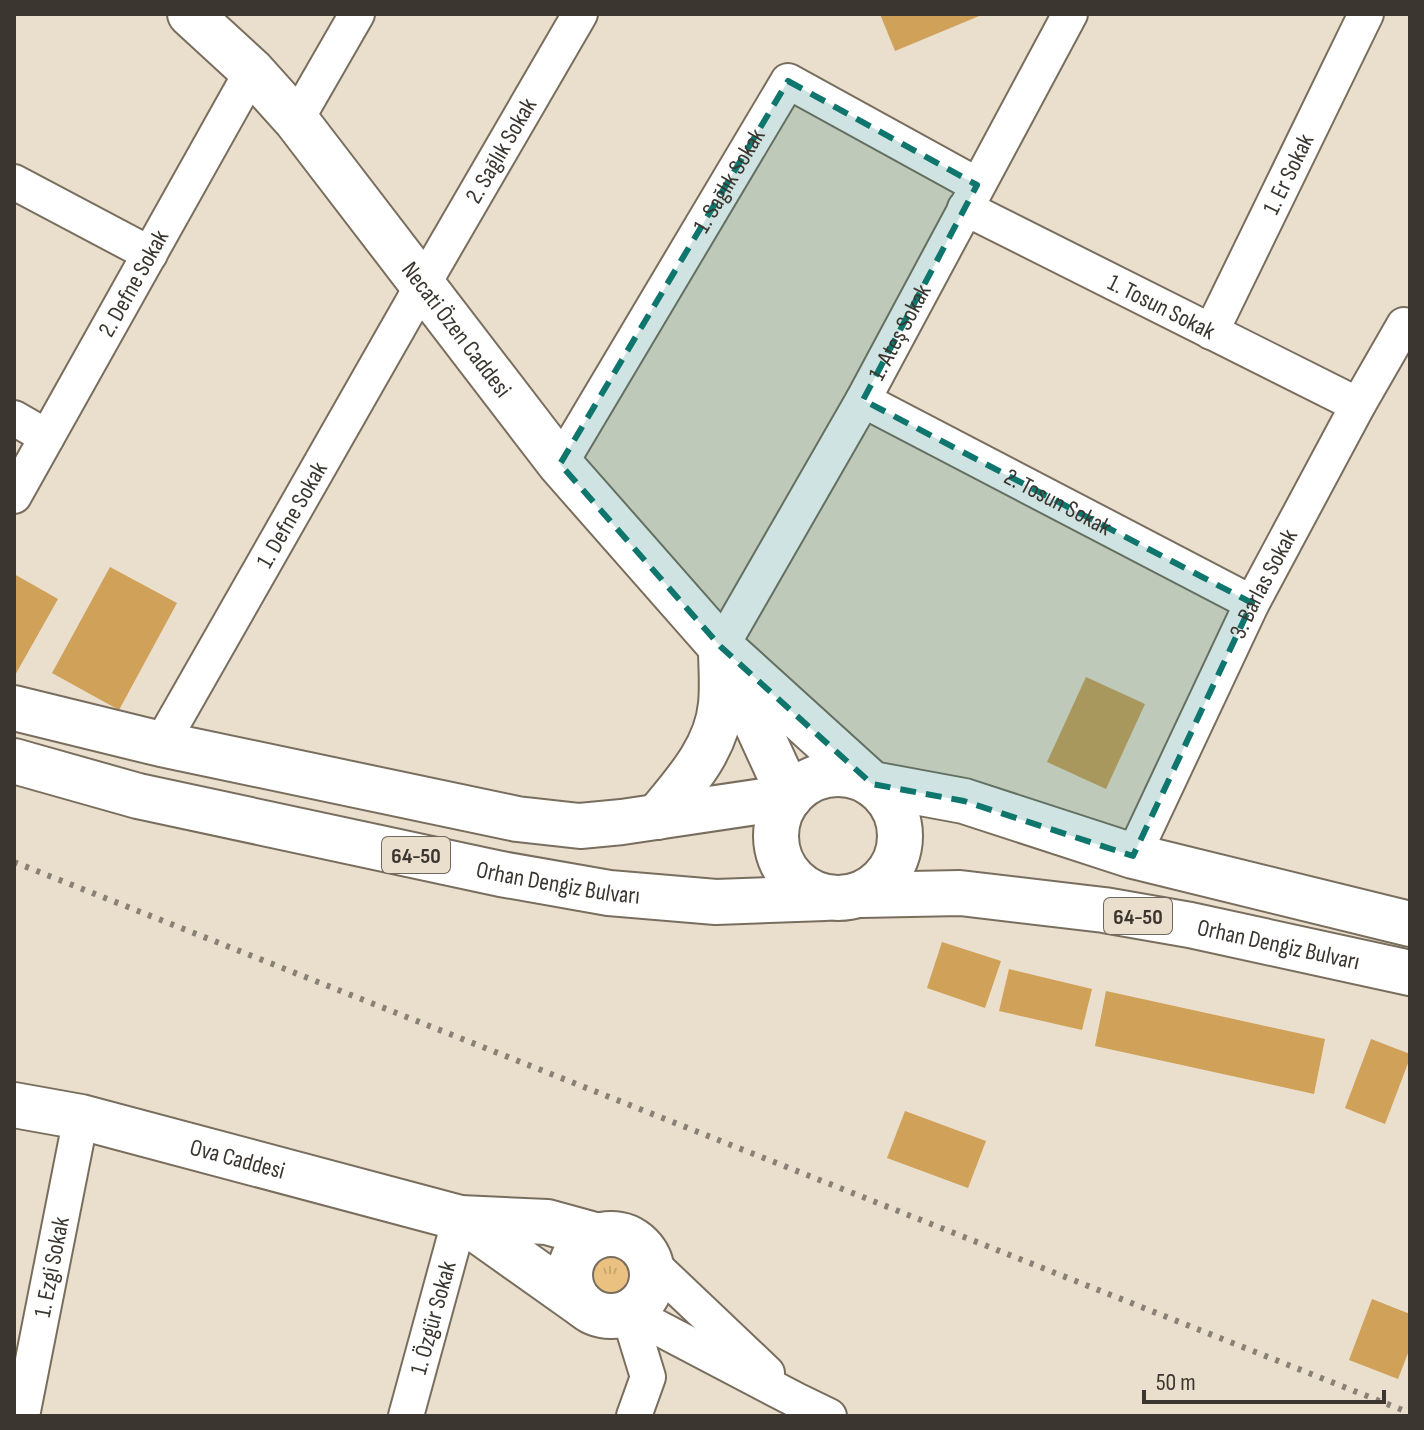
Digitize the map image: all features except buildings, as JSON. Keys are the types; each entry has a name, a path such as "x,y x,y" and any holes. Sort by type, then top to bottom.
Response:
{"main road":[{"name":"Necati Özen Caddesi","path":"190,14 252,71 296,120 560,464 721,647"},
{"path":"721,647 887,797 897,814 900,843 891,871 877,885 843,896 805,890 789,875 779,857 776,836 780,815 790,797 721,647"},
{"path":"657,817 703,759 714,734 721,705 721,647"},
{"name":"Orhan Dengiz Bulvarı","path":"14,708 161,744 517,819 580,826 790,797 804,784 820,777 838,774 856,776 872,784 964,801 1133,856 1410,924"},
{"name":"Orhan Dengiz Bulvarı","path":"14,761 138,796 501,874 609,893 716,902 960,893 1104,910 1190,925 1410,973"},
{"name":"Ova Caddesi","path":"14,1105 81,1117 460,1218"},
{"path":"460,1218 547,1222 598,1236"},
{"path":"460,1218 584,1306 610,1316 628,1312 649,1290 649,1261 636,1242 617,1234 598,1236 578,1250 572,1261 571,1286 584,1306"}],"street":[{"path":"296,120 357,14"},
{"name":"2. Sağlık Sokak","path":"422,286 580,14"},
{"name":"1. Ateş Sokak","path":"721,647 863,400 1070,14"},
{"name":"1. Er Sokak","path":"1211,332 1366,14"},
{"name":"2. Defne Sokak","path":"14,496 252,71"},
{"name":"1. Sağlık Sokak","path":"560,464 788,81 971,197"},
{"path":"14,182 150,254"},
{"name":"1. Tosun Sokak","path":"971,197 1211,332 1358,405"},
{"name":"1. Defne Sokak","path":"161,744 422,286"},
{"name":"3. Barlas Sokak","path":"1133,856 1252,603 1358,405 1404,325 1410,327"},
{"name":"2. Tosun Sokak","path":"863,400 1252,603"},
{"path":"14,418 47,437"},
{"name":"1. Ezgi Sokak","path":"22,1416 81,1117"},
{"name":"1. Özgür Sokak","path":"406,1416 460,1218"},
{"path":"649,1261 796,1400"},
{"path":"628,1312 829,1416"},
{"path":"628,1312 648,1377 634,1416"}],"highlighted area":[{"path":"788,81 977,185 863,400 1252,603 1133,856 964,801 872,784 721,647 560,464"}],"green space":[{"path":"607,1253 622,1259 628,1274 622,1289 607,1295 592,1289 586,1274 592,1259"}],"railway":[{"path":"14,862 1410,1413"}]}
